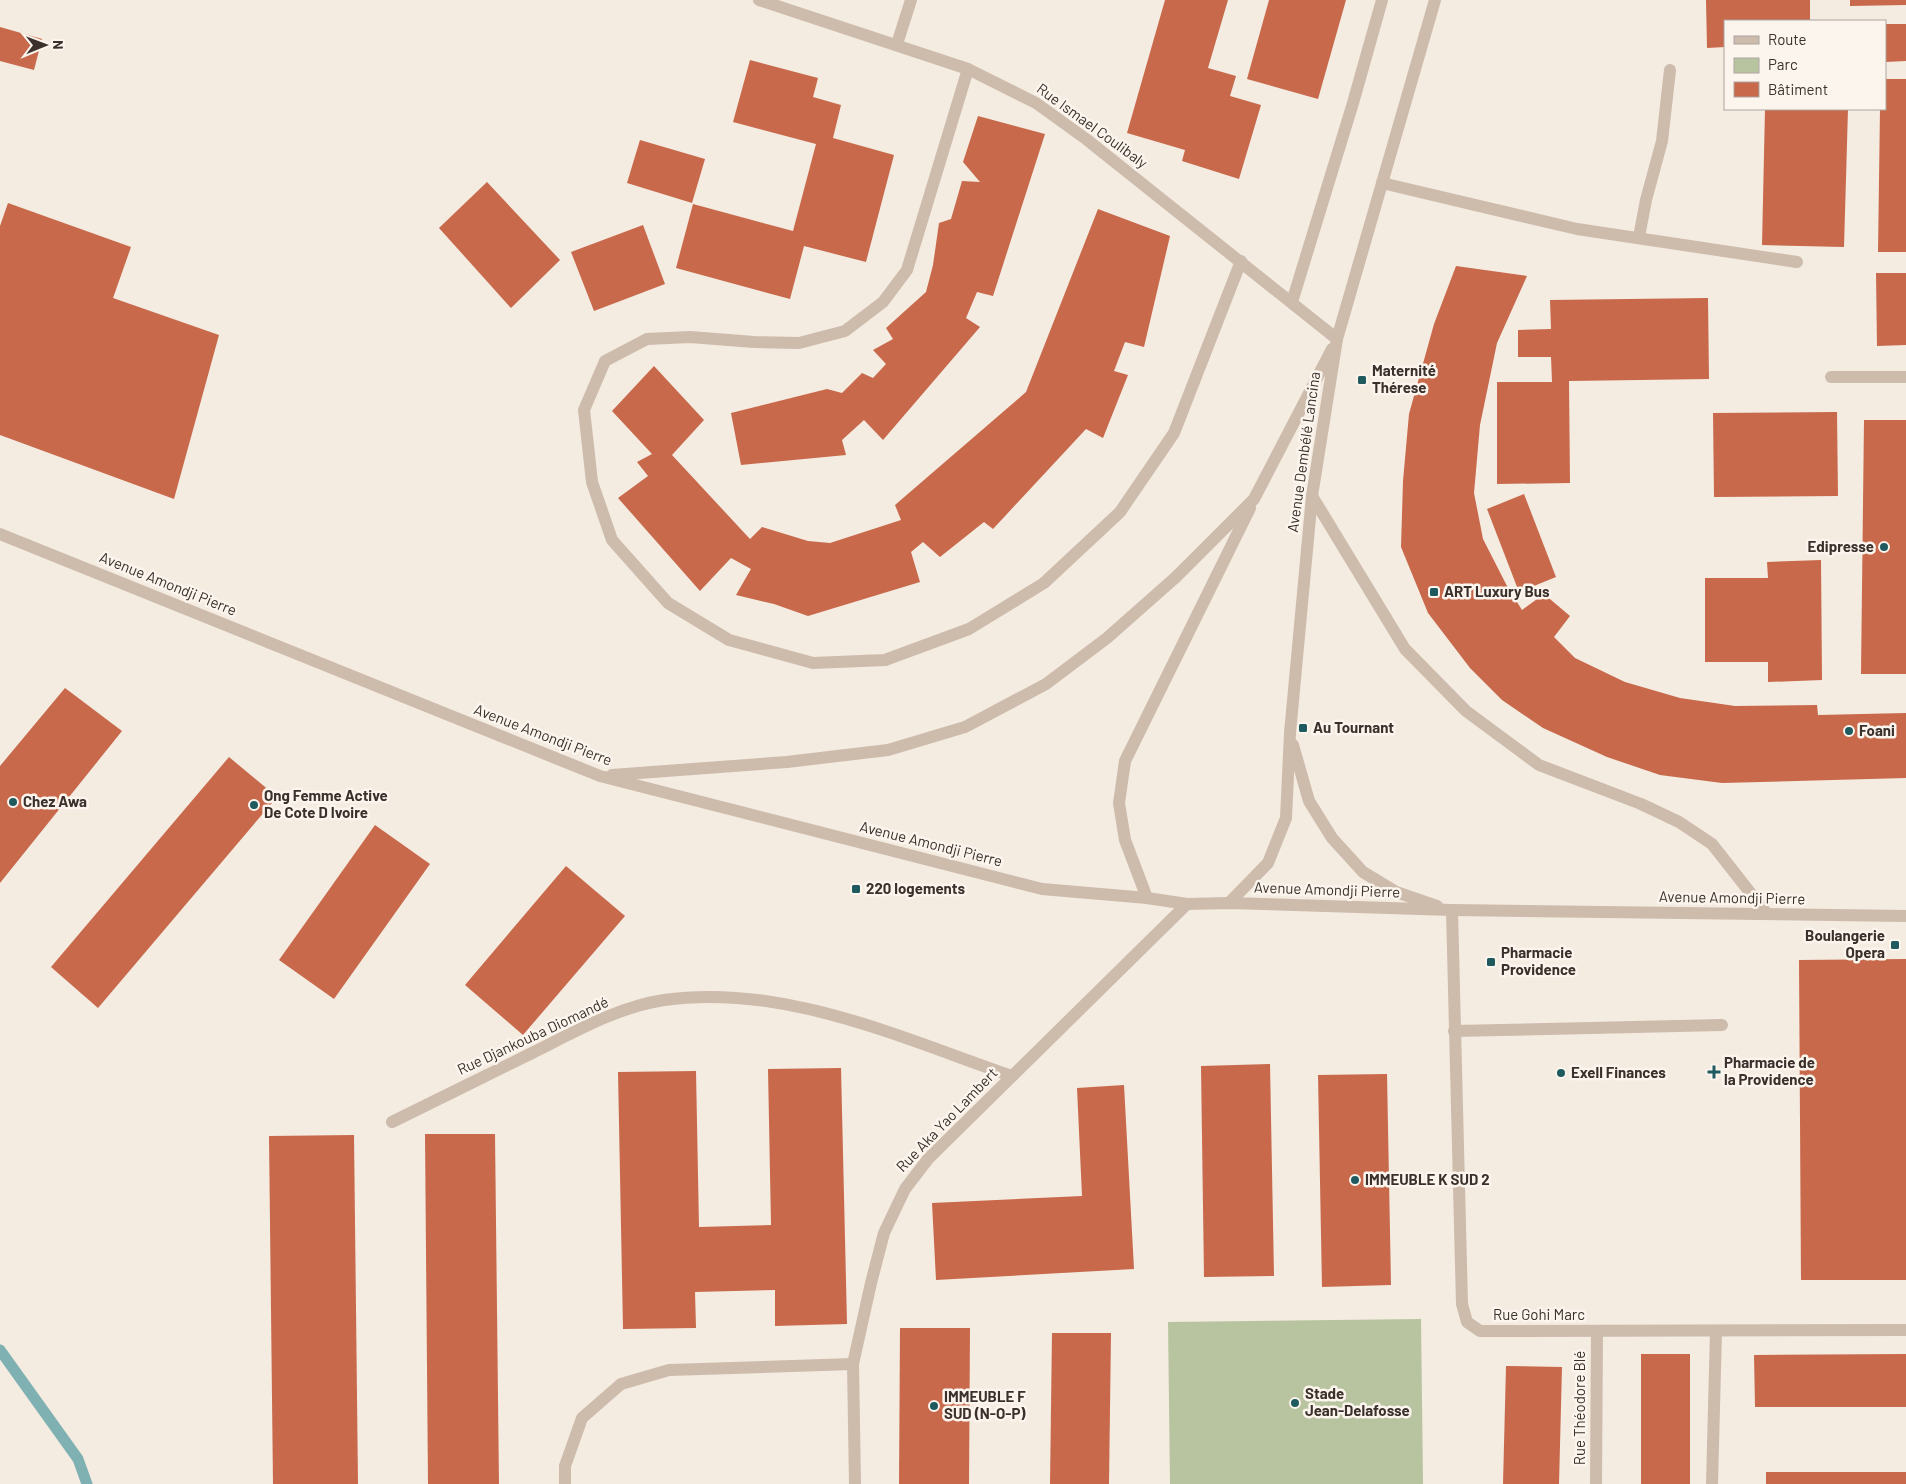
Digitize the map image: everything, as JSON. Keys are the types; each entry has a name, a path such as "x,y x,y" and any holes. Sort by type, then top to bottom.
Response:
{"street":[{"name":"Rue Ismael Coulibaly","path":"759,0 968,69 1036,103 1086,139 1337,339"},
{"path":"897,44 911,0"},
{"path":"1292,302 1353,103 1382,0"},
{"name":"Avenue Dembélé Lancina","path":"1229,903 1268,863 1286,818 1290,733 1312,496 1337,339 1435,0"},
{"path":"968,69 907,270 884,302 845,331 799,343 690,337 647,339 605,361 584,410 592,482 612,540 668,603 729,640 813,663 885,660 969,629 1044,583 1120,512 1174,434 1241,261"},
{"path":"1639,238 1646,200 1662,141 1670,70"},
{"path":"1382,183 1577,228 1797,262"},
{"path":"1147,898 1125,840 1119,803 1125,761 1254,499 1337,339"},
{"path":"1831,377 1906,377"},
{"path":"1312,496 1404,649 1466,711 1539,765 1641,804 1679,822 1712,844 1767,914"},
{"path":"600,776 787,762 888,750 965,726 1046,684 1108,638 1176,577 1254,499"},
{"name":"Avenue Amondji Pierre","path":"0,534 600,776 1042,889 1147,898 1187,904 1229,903 1452,910 1906,916"},
{"path":"1290,733 1309,801 1332,838 1363,872 1396,892 1452,910"},
{"name":"Rue Aka Yao Lambert","path":"855,1484 853,1364 884,1233 905,1189 928,1159 1187,904"},
{"name":"Rue Gohi Marc","path":"1452,910 1462,1304 1467,1322 1480,1331 1906,1330"},
{"name":"Rue Djankouba Diomandé","path":"392,1122 604,1017 663,1000 719,996 779,1004 841,1017 1012,1076"},
{"path":"1454,1031 1722,1025"},
{"name":"Rue Théodore Blé","path":"1596,1484 1597,1331"},
{"path":"1712,1484 1716,1331"},
{"path":"564,1484 565,1466 582,1418 620,1384 669,1370 853,1364"}],"green space":[{"name":"Stade Jean-Delafosse","path":"1421,1319 1423,1484 1170,1484 1168,1322"}],"building":[{"path":"1165,0 1228,0 1208,68 1236,76 1230,96 1261,105 1239,179 1182,161 1185,150 1127,133"},
{"path":"1269,0 1346,0 1318,99 1247,79"},
{"path":"1706,0 1810,0 1810,20 1724,20 1724,47 1707,48"},
{"path":"1850,0 1906,0 1906,5 1850,6"},
{"path":"1886,24 1906,24 1906,61 1886,62"},
{"path":"0,27 42,39 34,70 0,61"},
{"path":"750,60 818,78 813,97 841,105 833,138 894,155 866,262 804,246 790,299 676,268 693,204 793,231 816,144 733,122"},
{"path":"1886,79 1906,79 1906,252 1878,252 1880,110 1886,110"},
{"path":"1765,110 1848,110 1844,247 1762,245"},
{"path":"978,116 1045,134 993,296 977,292 966,318 980,327 883,440 864,420 842,440 846,455 741,465 731,413 827,389 842,393 862,373 873,378 886,364 873,350 893,339 886,328 926,292 933,265 939,223 951,219 962,181 980,182 963,162"},
{"path":"640,140 705,159 692,203 627,183"},
{"path":"487,182 560,260 511,308 439,228"},
{"path":"8,203 131,247 113,298 219,335 174,499 0,435 0,226"},
{"path":"1098,209 1170,236 1144,347 1125,342 1114,371 1128,375 1103,438 1086,429 993,529 984,522 940,557 923,542 911,552 920,582 808,616 774,604 736,595 751,569 731,558 700,591 618,498 648,476 637,462 652,454 612,411 654,366 704,420 672,455 750,539 762,527 808,541 830,543 901,520 895,505 1026,392"},
{"path":"643,225 665,284 594,311 571,252"},
{"path":"1456,266 1527,276 1497,343 1480,425 1474,493 1483,539 1507,586 1522,610 1544,594 1570,616 1554,637 1575,658 1625,682 1680,698 1735,706 1817,705 1818,715 1906,713 1906,778 1722,783 1660,775 1607,757 1543,728 1502,700 1470,668 1428,613 1401,547 1403,481 1409,414 1434,324"},
{"path":"1876,273 1906,273 1906,345 1877,346"},
{"path":"1708,298 1709,379 1569,381 1570,483 1497,484 1497,382 1552,382 1551,357 1518,357 1518,330 1551,329 1550,300"},
{"path":"1837,412 1838,496 1714,497 1713,413"},
{"name":"Edipresse","path":"1864,420 1906,420 1906,674 1861,674"},
{"path":"1524,494 1556,577 1519,592 1487,509"},
{"path":"1821,560 1822,680 1768,682 1768,662 1705,662 1705,578 1768,578 1767,562"},
{"path":"65,688 122,731 0,883 0,766"},
{"path":"229,757 277,797 98,1008 51,967"},
{"path":"375,825 430,864 334,999 279,960"},
{"path":"566,866 625,916 523,1035 465,985"},
{"path":"1906,959 1906,1280 1801,1280 1799,960"},
{"path":"1270,1064 1274,1276 1204,1277 1201,1066"},
{"path":"841,1068 847,1324 775,1326 775,1290 695,1292 696,1328 623,1329 618,1072 696,1071 699,1227 771,1225 768,1069"},
{"name":"IMMEUBLE K SUD 2","path":"1387,1074 1391,1285 1322,1287 1318,1075"},
{"path":"1124,1085 1134,1269 936,1280 932,1203 1082,1196 1077,1088"},
{"path":"425,1134 495,1134 499,1484 428,1484"},
{"path":"354,1135 358,1484 273,1484 269,1136"},
{"name":"IMMEUBLE F SUD (N-O-P)","path":"900,1328 970,1328 969,1484 899,1484"},
{"path":"1052,1333 1111,1333 1109,1484 1050,1484"},
{"path":"1641,1354 1690,1354 1690,1484 1641,1484"},
{"path":"1906,1354 1906,1407 1755,1407 1754,1355"},
{"path":"1506,1366 1562,1367 1559,1484 1503,1484"},
{"path":"1766,1472 1906,1472 1906,1484 1766,1484"}],"waterway":[{"path":"0,1350 78,1459 87,1484"}],"place":[{"name":"Maternité Thérese","path":"1362,380"},
{"name":"Edipresse","path":"1884,547"},
{"name":"ART Luxury Bus","path":"1434,592"},
{"name":"Au Tournant","path":"1303,728"},
{"name":"Foani","path":"1849,731"},
{"name":"Chez Awa","path":"13,802"},
{"name":"Ong Femme Active De Cote D Ivoire","path":"254,805"},
{"name":"220 logements","path":"856,889"},
{"name":"Boulangerie Opera","path":"1895,945"},
{"name":"Pharmacie Providence","path":"1491,962"},
{"name":"Pharmacie de la Providence","path":"1714,1072"},
{"name":"Exell Finances","path":"1561,1073"},
{"name":"IMMEUBLE K SUD 2","path":"1355,1180"},
{"name":"Stade Jean-Delafosse","path":"1295,1403"},
{"name":"IMMEUBLE F SUD (N-O-P)","path":"934,1406"}]}
